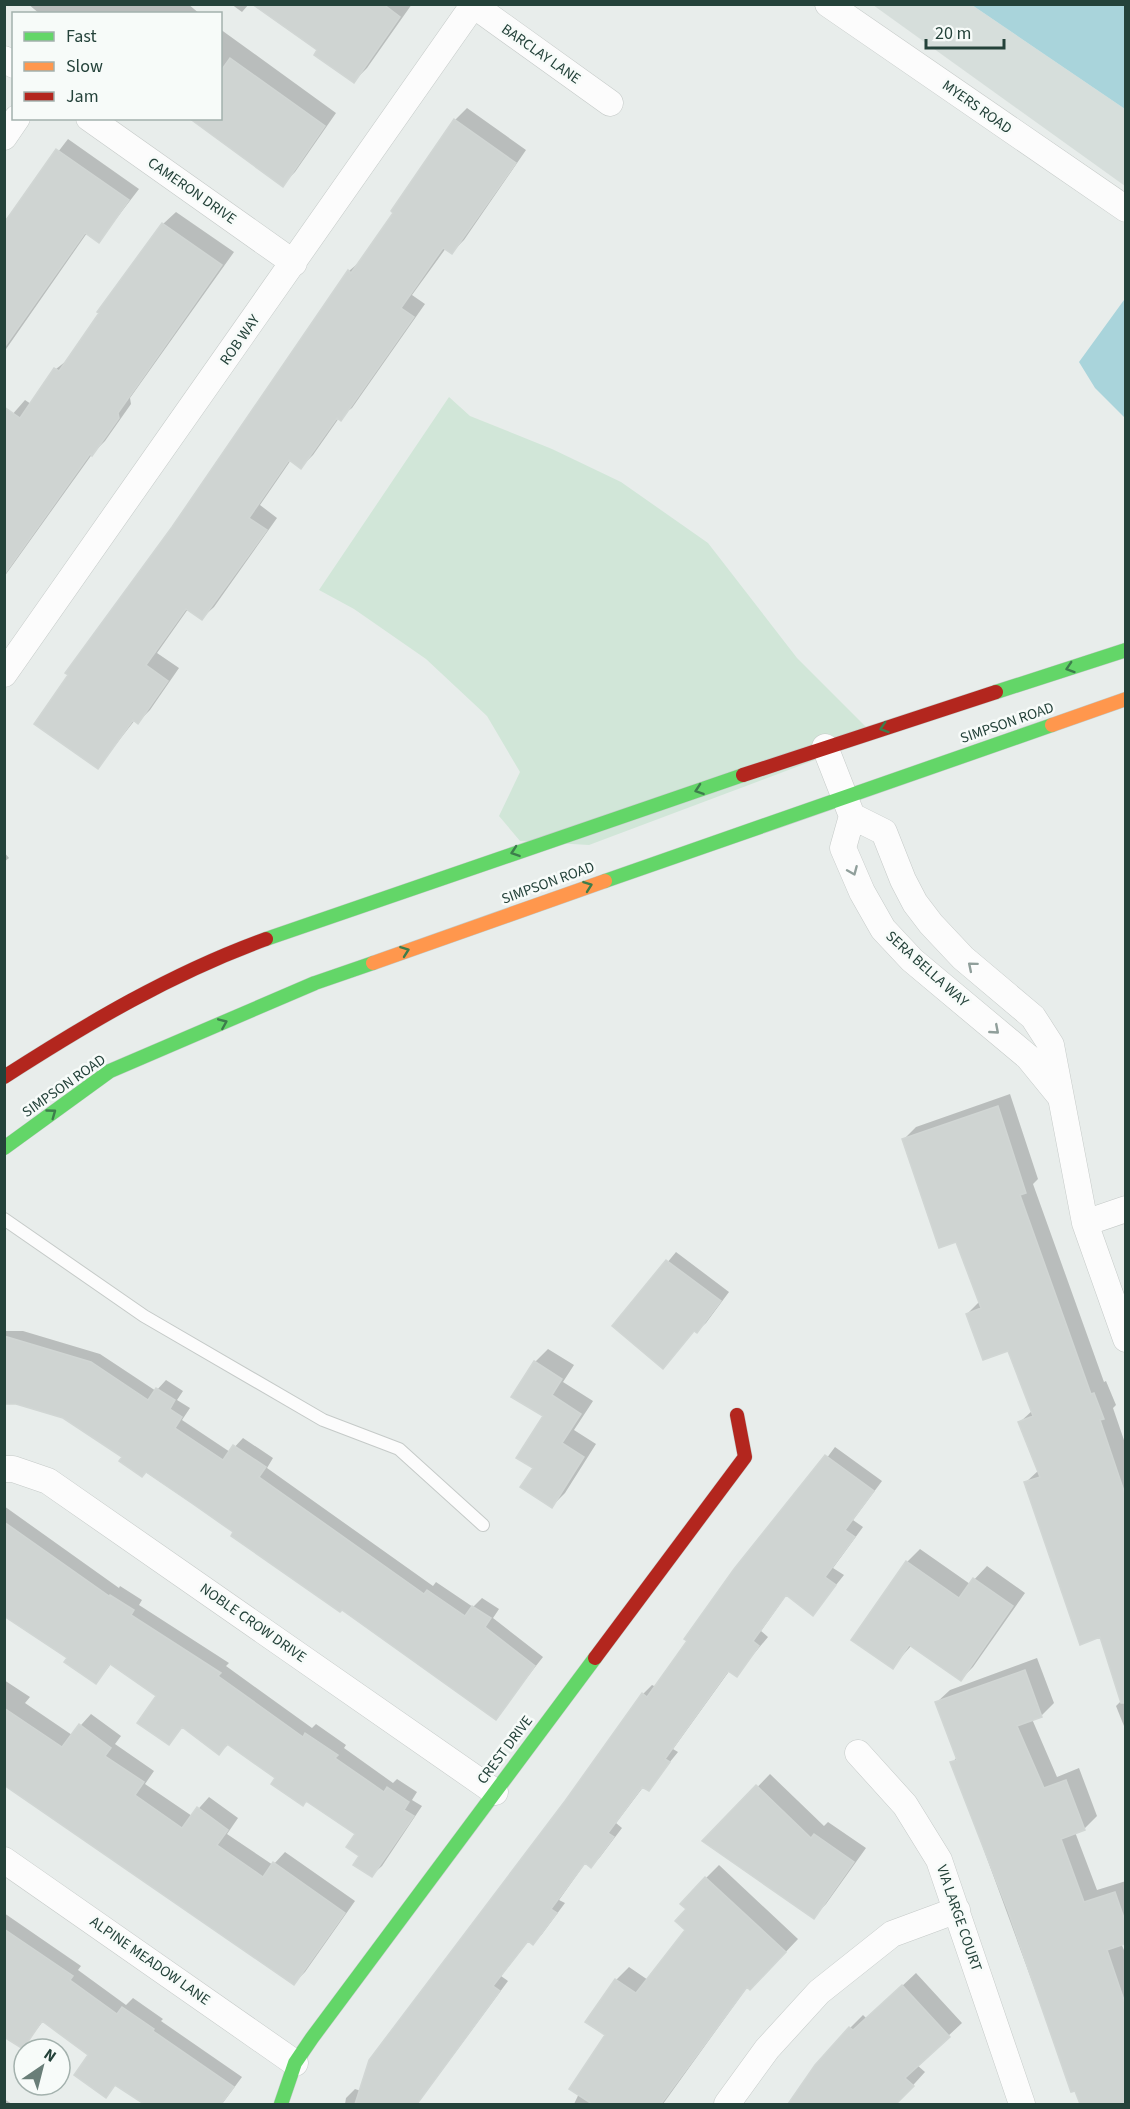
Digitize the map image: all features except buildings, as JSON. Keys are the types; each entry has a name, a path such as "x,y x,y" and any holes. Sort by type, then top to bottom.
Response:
{"main road":[{"path":"4,1077 99,1016 221,956 346,910 825,747 1125,650"},
{"name":"SIMPSON ROAD","path":"4,1148 110,1071 315,983 848,806 1125,699"},
{"name":"CREST DRIVE","path":"281,2104 295,2063 745,1457 737,1415"}],"street":[{"name":"MYERS ROAD","path":"828,4 1125,209"},
{"name":"BARCLAY LANE","path":"473,5 610,103"},
{"name":"ROB WAY","path":"4,674 473,5"},
{"path":"4,137 16,120"},
{"name":"CAMERON DRIVE","path":"92,120 294,263"},
{"path":"825,747 848,806"},
{"name":"SERA BELLA WAY","path":"1059,1095 1028,1057 912,960 883,929 862,892 843,848 848,806 884,832 903,880 931,924 963,958 1033,1017 1051,1045 1085,1223 1125,1339"},
{"path":"1085,1223 1125,1209"},
{"name":"NOBLE CROW DRIVE","path":"4,1469 13,1469 48,1481 495,1792"},
{"name":"VIA LARGE COURT","path":"858,1753 905,1805 933,1850 957,1910 1022,2104"},
{"name":"ALPINE MEADOW LANE","path":"4,1860 295,2063"},
{"path":"727,2104 767,2049 819,1992 892,1934 957,1910"}],"lane":[{"path":"4,1219 144,1316 323,1419 399,1449 483,1526"}],"shaded area":[{"path":"873,5 972,5 1125,109 1125,186"}],"green space":[{"path":"449,397 470,416 552,449 621,482 708,543 797,658 876,737 589,845 520,841 499,816 520,772 487,716 426,659 354,609 319,590"}],"water":[{"path":"972,5 1125,5 1125,109"},
{"path":"1126,300 1125,418 1095,388 1079,362"}],"traffic: fast":[{"path":"996,692 1126,650"},
{"path":"605,881 1052,725"},
{"path":"266,939 743,775"},
{"path":"4,1148 110,1071 315,983 373,963"},
{"path":"281,2104 295,2063 312,2038 595,1658"}],"traffic: slow":[{"path":"1052,725 1126,699"},
{"path":"373,963 605,881"}],"traffic: jam":[{"path":"743,775 996,692"},
{"path":"4,1077 131,1000 197,967 266,939"},
{"path":"595,1658 745,1457 737,1415"}]}
